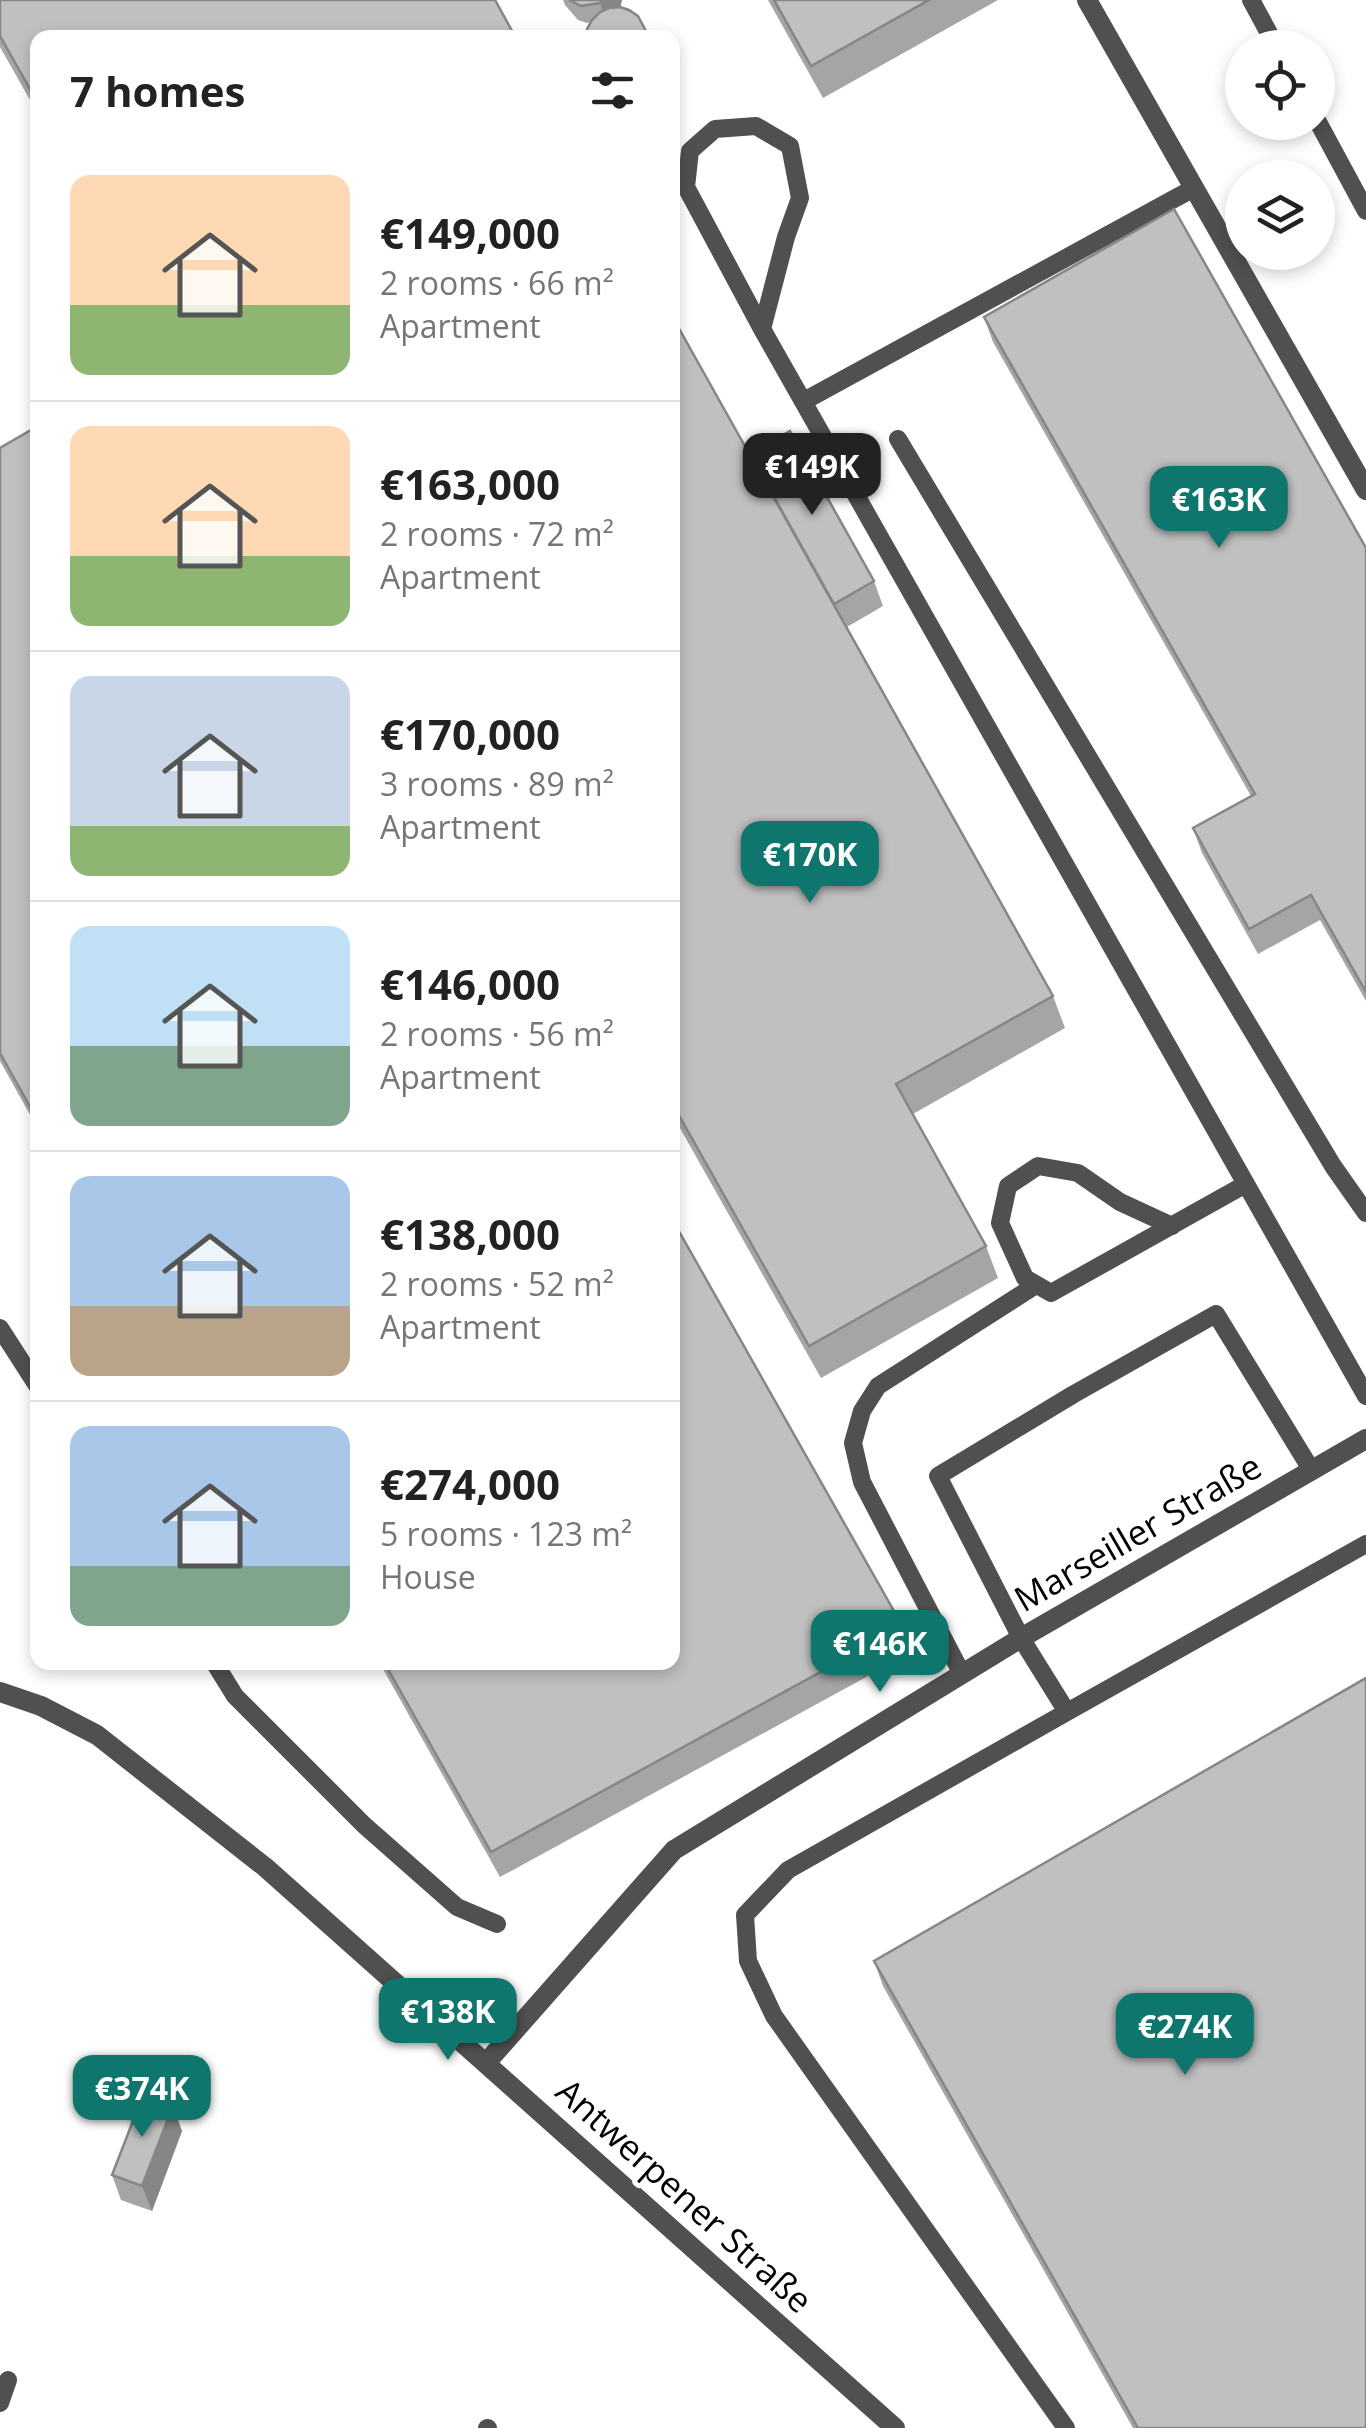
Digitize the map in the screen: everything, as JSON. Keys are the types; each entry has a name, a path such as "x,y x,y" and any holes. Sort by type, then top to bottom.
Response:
{"street":[{"path":"1087,0 1366,490"},
{"name":"Marseiller Straße","path":"486,2063 674,1850 1022,1638 1366,1439"},
{"name":"Antwerpener Straße","path":"0,1692 41,1706 97,1735 265,1867 895,2428"}],"lane":[{"path":"1251,0 1267,30"},
{"path":"762,329 800,198 790,146 756,126 716,128 690,151 686,187 762,329 1366,1396"},
{"path":"1328,140 1366,210"},
{"path":"804,401 1194,188"},
{"path":"898,439 1333,1166 1366,1213"},
{"path":"1172,1226 1120,1202 1078,1173 1038,1166 1008,1186 1000,1223 1025,1278 1051,1293 1172,1226 1246,1184"},
{"path":"962,1674 862,1482 853,1444 862,1411 878,1386 1036,1285"},
{"path":"1067,1712 1022,1638 938,1476 1216,1314 1312,1471"},
{"path":"0,1328 30,1375"},
{"path":"1066,2428 774,2016 748,1961 745,1915 788,1870 1366,1544"},
{"path":"219,1670 236,1696 364,1826 457,1908 497,1924"},
{"path":"0,2403 8,2380"}],"building":[{"path":"0,0 495,0 512,30 30,30 30,89 0,36"},
{"path":"569,0 603,0 581,6"},
{"path":"774,0 929,0 811,66"},
{"path":"609,8 629,10 638,16 645,30 587,30 592,20"},
{"path":"1174,209 1366,548 1366,992 1311,895 1249,929 1193,828 1255,794 984,317"},
{"path":"680,330 1053,996 896,1084 986,1246 809,1346 680,1117"},
{"path":"30,431 30,1107 0,1053 0,448"},
{"path":"790,431 874,581 834,604 750,454"},
{"path":"680,1233 903,1627 491,1852 389,1670 680,1670"},
{"path":"1366,1678 1366,2428 1138,2428 874,1961"},
{"path":"143,2095 173,2106 142,2186 112,2175"}]}
